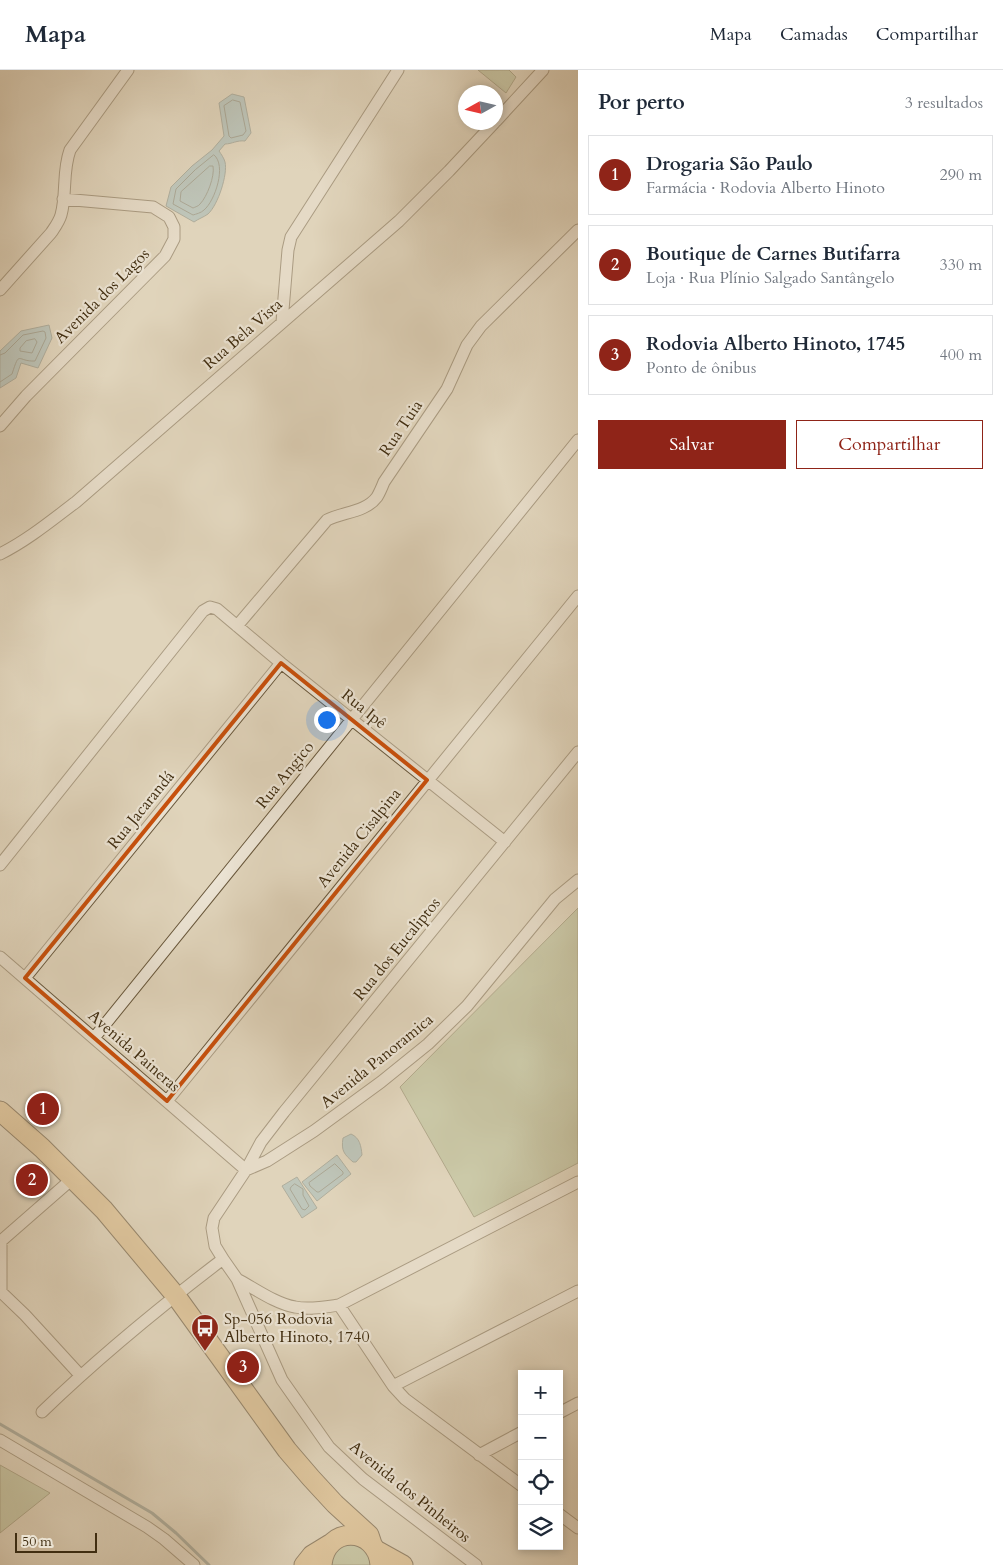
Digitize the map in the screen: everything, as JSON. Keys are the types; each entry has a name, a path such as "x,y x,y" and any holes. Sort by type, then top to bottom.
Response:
{"main road":[{"path":"0,1111 42,1148 104,1210 176,1296 287,1450 335,1504 369,1535 376,1553"},
{"path":"322,1565 325,1551 335,1541 339,1512 335,1504"},
{"path":"304,1565 312,1554 346,1536 365,1538 376,1553 403,1565"}],"street":[{"path":"0,290 52,233 61,215 65,163 70,150 128,70"},
{"path":"282,322 288,250 291,237 398,70"},
{"name":"Rua Bela Vista","path":"503,113 543,70"},
{"name":"Rua Bela Vista","path":"0,554 42,528 76,502 399,221 487,130"},
{"name":"Avenida dos Lagos","path":"0,426 26,396 165,256 174,239 174,226 169,217 153,206 63,199"},
{"name":"Rua Tuia","path":"237,626 327,520 337,515 366,507 377,498 384,482 447,389 467,345 481,326 578,230"},
{"name":"Rua Angico","path":"94,1038 578,440"},
{"name":"Avenida Cisalpina","path":"167,1101 578,596"},
{"name":"Rua Ipê","path":"0,865 203,612 210,607 217,609 505,842"},
{"name":"Rua Jacarandá","path":"25,978 282,663"},
{"name":"Rua dos Eucaliptos","path":"246,1170 261,1142 284,1112 578,752"},
{"name":"Avenida Panoramica","path":"246,1170 267,1162 314,1131 381,1082 428,1044 467,1006 555,899 578,880"},
{"name":"Avenida Paineras","path":"0,957 246,1170"},
{"path":"42,1412 80,1375 223,1259 215,1246 212,1228 214,1218 246,1170"},
{"path":"72,1179 1,1241 1,1292 26,1315 80,1375"},
{"path":"238,1279 279,1302 295,1307 313,1308 339,1305 578,1182"},
{"name":"Avenida dos Pinheiros","path":"223,1259 238,1279 282,1380 329,1447 363,1479 476,1565"},
{"path":"393,1386 578,1291"},
{"path":"339,1305 393,1386 405,1399 518,1483"},
{"path":"563,1411 578,1403"},
{"path":"479,1454 518,1434"},
{"path":"0,1440 147,1527 194,1565"},
{"path":"563,1517 578,1514"},
{"path":"563,1517 578,1528"}],"highlighted area":[{"path":"281,663 427,780 167,1101 25,978"}],"green space":[{"path":"478,70 509,70 516,77 506,93 503,91 503,85 496,85"},
{"path":"578,908 578,1163 474,1217 400,1087"},
{"path":"0,1465 50,1493 0,1533"},
{"path":"358,1543 375,1565 331,1565 334,1555 340,1548 347,1544"}],"water":[{"path":"232,94 244,97 251,133 245,141 225,144 219,151 226,167 221,189 212,210 194,222 166,206 171,187 192,166 212,150 224,136 219,103"},
{"path":"49,325 52,338 38,368 21,363 16,378 0,388 0,351 21,331"},
{"path":"351,1134 358,1140 361,1148 362,1155 356,1162 353,1162 345,1154 342,1146 343,1138"},
{"path":"337,1155 351,1174 317,1201 302,1182"},
{"path":"297,1177 317,1208 302,1218 282,1186"}],"waterway":[{"path":"0,1424 152,1513 209,1565"}],"place":[{"name":"Drogaria São Paulo","path":"43,1109"},
{"name":"Boutique de Carnes Butifarra","path":"32,1180"},
{"name":"Sp-056 Rodovia Alberto Hinoto, 1740","path":"205,1352"},
{"name":"Rodovia Alberto Hinoto, 1745","path":"243,1367"}]}
